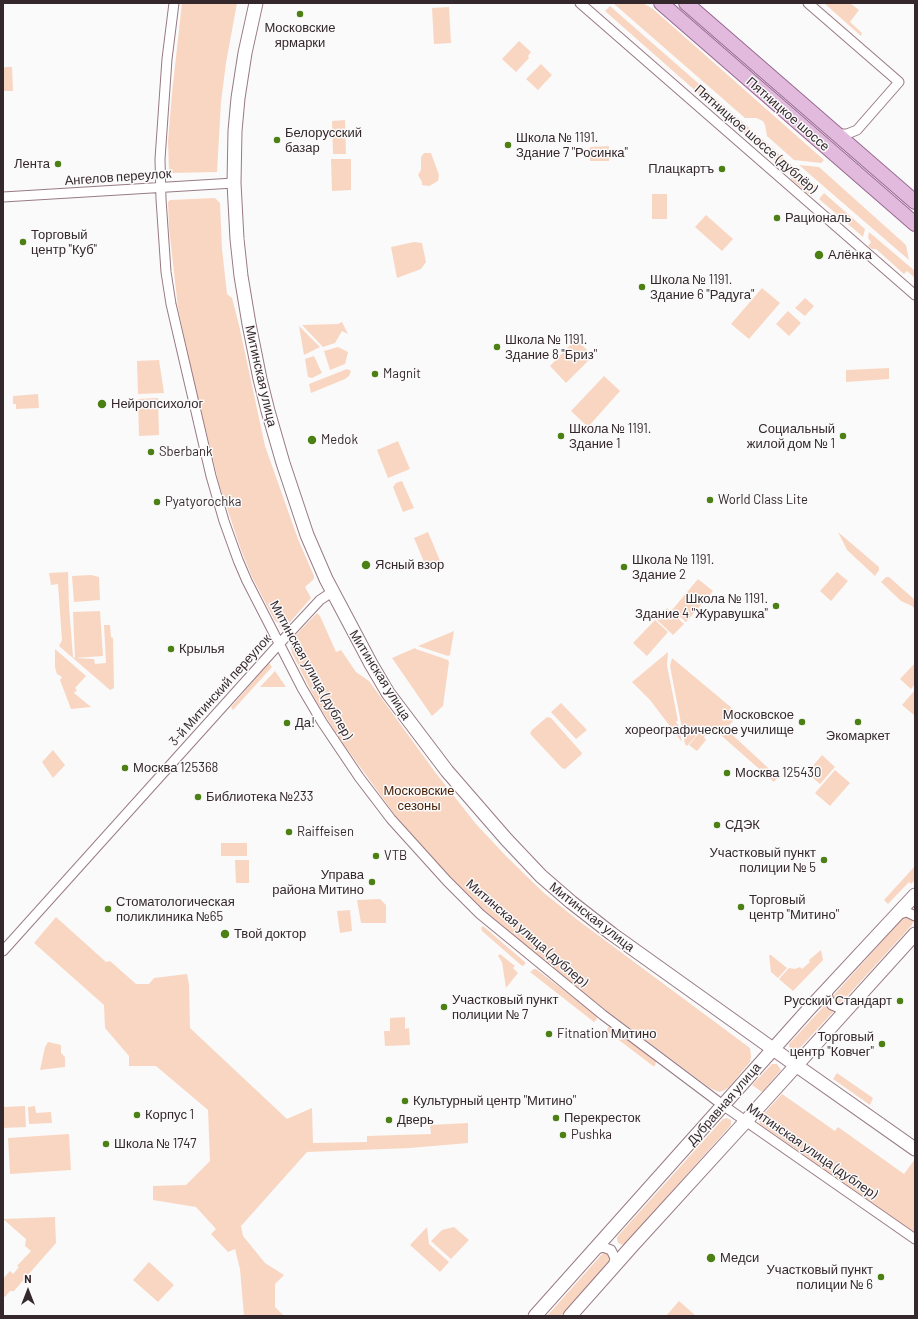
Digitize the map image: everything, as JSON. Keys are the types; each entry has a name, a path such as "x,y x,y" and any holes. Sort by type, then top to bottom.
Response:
{"main road":[{"name":"Митинская улица","path":"256,3 245,53 238,98 235,131 234,183 237,239 241,276 260,379 283,463 308,535 332,592 388,693 447,771 477,807 539,874 570,902 772,1049 915,1149"},
{"name":"Пятницкое шоссе","path":"661,3 915,224"},
{"name":"Пятницкое шоссе","path":"686,3 915,202"},
{"name":"Дубравная улица","path":"535,1316 724,1106 772,1049 915,895"},
{"name":"Дубравная улица","path":"570,1316 915,934"}],"street":[{"name":"Митинская улица (дублер)","path":"174,3 167,58 160,159 166,272 171,304 211,476 224,521 247,580 302,688 346,760 391,818 447,881 480,914 607,1018 724,1106 915,1239"},
{"name":"Пятницкое шоссе (дублёр)","path":"580,3 915,296"},
{"path":"808,3 899,82 857,130 847,134 836,134"},
{"path":"857,130 855,141 857,152"},
{"name":"Ангелов переулок","path":"3,197 234,183"},
{"name":"3-й Митинский переулок","path":"3,951 280,643 320,600 332,592"},
{"path":"896,915 903,912 915,916"},
{"path":"830,986 828,996 832,1005 841,1009 850,1006"},
{"path":"612,1229 609,1238 614,1247 624,1250 632,1246"},
{"path":"592,1252 596,1248 601,1247 611,1250 616,1260 612,1268"}],"green space":[{"path":"182,3 237,3 226,63 221,102 217,172 169,173 168,141"},
{"path":"613,3 643,3 653,9 824,160 821,163 794,160 767,136 763,121 756,118 745,118"},
{"path":"824,3 850,3 859,10 850,22 862,33 861,36"},
{"path":"610,6 818,188 811,196 791,179 792,176 605,11"},
{"path":"449,7 451,43 434,44 432,8"},
{"path":"519,41 531,52 528,56 529,58 516,72 502,59"},
{"path":"541,64 552,75 538,90 526,79"},
{"path":"5,67 12,67 13,91 3,91 3,70"},
{"path":"345,120 346,154 333,154 332,121"},
{"path":"609,146 609,161 590,161 590,147"},
{"path":"424,153 431,153 439,175 438,181 429,186 422,185 418,175 421,170 421,157"},
{"path":"331,159 351,159 351,190 332,191"},
{"path":"799,165 819,167 906,245 909,260"},
{"path":"824,193 865,229 863,237 819,199"},
{"path":"652,194 667,194 667,219 652,219"},
{"path":"215,198 220,203 222,249 227,294 232,298 239,325 265,446 298,539 314,576 314,579 305,587 311,598 284,629 282,629 279,626 280,624 275,621 252,577 241,550 219,484 178,308 169,228 168,202 170,200"},
{"path":"706,215 733,239 722,251 695,227"},
{"path":"869,232 915,271 915,278 907,271 904,274 876,249 872,249 868,246 871,242 868,238"},
{"path":"414,242 422,243 426,262 421,269 397,278 391,247"},
{"path":"762,288 780,303 749,339 731,324"},
{"path":"805,298 814,306 805,316 795,308"},
{"path":"788,311 801,323 789,336 776,324"},
{"path":"342,322 348,334 342,331 335,343 323,347 302,325 338,324"},
{"path":"299,326 320,347 304,355"},
{"path":"576,339 593,356 566,383 550,366"},
{"path":"338,347 348,352 345,364 330,370 324,351"},
{"path":"314,356 322,373 312,378 308,377 305,359"},
{"path":"159,360 164,393 138,394 137,361"},
{"path":"889,368 889,379 846,382 846,370"},
{"path":"347,369 351,371 349,376 345,379 311,393 309,384"},
{"path":"604,376 620,391 588,427 571,411"},
{"path":"38,394 39,408 16,409 16,404 13,404 13,396"},
{"path":"158,398 159,435 139,436 138,399"},
{"path":"398,441 410,469 388,478 377,450"},
{"path":"402,481 414,508 403,512 393,487 396,483"},
{"path":"428,532 441,563 427,569 414,538"},
{"path":"838,532 879,567 879,570 875,576 847,550"},
{"path":"68,572 73,657 94,659 95,664 106,663 104,625 110,625 111,637 113,638 114,688 110,690 59,646 62,640 58,584 51,585 49,573"},
{"path":"837,572 848,581 831,601 820,591"},
{"path":"91,575 99,577 100,600 74,602 72,576"},
{"path":"886,577 889,577 915,600 915,609 901,601 881,582"},
{"path":"698,579 713,591 686,622 672,610"},
{"path":"667,608 684,624 673,635 656,619"},
{"path":"100,611 103,656 75,658 73,612"},
{"name":"Московские сезоны","path":"317,613 320,616 336,652 341,650 356,672 369,681 435,772 476,824 506,856 544,893 579,921 750,1048 750,1062 729,1087 719,1092 710,1088 607,1011 484,912 450,878 395,815 339,738 315,699 292,653 290,641"},
{"path":"655,620 668,632 647,656 633,643"},
{"path":"454,631 450,655 448,656 418,646"},
{"path":"415,648 448,660 449,662 443,706 432,716 392,658"},
{"path":"55,649 86,676 75,688 77,690 74,693 91,707 71,709 60,680 62,677 57,674 55,667"},
{"path":"668,652 667,665 678,721 676,721 682,742 650,700 632,682"},
{"path":"672,658 739,714 726,729 778,777 774,782 715,730 711,735 708,732 704,737 706,740 697,751 689,745 707,724 687,746 685,744 670,666"},
{"path":"269,663 272,667 233,710 231,707"},
{"path":"915,663 915,684 911,689 900,679"},
{"path":"275,671 286,687 260,687"},
{"path":"915,690 915,716 902,705"},
{"path":"561,703 587,730 576,739 551,712"},
{"path":"547,717 551,718 582,753 565,769 562,768 530,733"},
{"path":"53,750 65,765 53,778 42,762"},
{"path":"822,755 835,767 820,784 807,773"},
{"path":"835,770 850,783 830,806 815,793"},
{"path":"221,843 247,843 247,856 221,856"},
{"path":"235,860 249,860 249,883 236,883"},
{"path":"915,866 915,880 911,884 909,882 888,904 884,900"},
{"path":"380,899 386,905 386,923 361,923 357,900"},
{"path":"350,910 352,931 340,933 337,911"},
{"path":"56,917 106,962 110,961 136,984 149,984 154,978 187,974 189,984 190,1028 287,1119 312,1108 313,1143 367,1142 367,1136 431,1134 430,1125 468,1123 468,1143 410,1148 307,1152 241,1226 243,1236 265,1263 284,1275 275,1284 275,1307 284,1316 244,1316 240,1269 235,1249 228,1252 211,1234 216,1229 196,1207 153,1200 153,1186 186,1185 210,1161 208,1110 156,1066 129,1066 129,1056 105,1028 104,1005 34,943"},
{"path":"904,917 912,918 912,925 841,1003 836,1003 833,996"},
{"path":"483,926 525,962 525,964 523,966 521,965 482,931 481,928"},
{"path":"821,950 823,960 793,991 779,979 789,968 795,969 800,967 802,969 810,962 809,960"},
{"path":"500,954 515,966 513,968 518,973 506,988 502,962 498,956"},
{"path":"769,955 787,968 778,978 771,972"},
{"path":"534,969 597,1016 597,1019 594,1022 530,972"},
{"path":"826,1004 828,1009 834,1011 797,1051 794,1052 791,1050 789,1044"},
{"path":"405,1017 405,1029 409,1028 410,1045 385,1046 384,1031 390,1031 390,1018"},
{"path":"609,1027 612,1027 656,1061 655,1066 607,1031"},
{"path":"48,1042 61,1045 61,1053 65,1057 65,1067 40,1070 45,1047"},
{"path":"772,1064 777,1064 781,1070 762,1092 752,1085"},
{"path":"837,1073 873,1098 870,1105 833,1079"},
{"path":"782,1094 835,1131 838,1127 904,1174 915,1159 915,1233 760,1124 760,1118"},
{"path":"25,1106 26,1127 3,1128 3,1107"},
{"path":"35,1106 36,1113 51,1112 52,1123 29,1124 28,1107"},
{"path":"727,1118 731,1120 731,1125 625,1244 623,1245 618,1243 617,1237 723,1119"},
{"path":"69,1134 71,1170 10,1174 8,1138"},
{"path":"55,1217 56,1243 14,1291 10,1291 5,1297 3,1295 3,1279 10,1271 13,1274 19,1267 17,1266 31,1251 25,1246 26,1239 3,1219"},
{"path":"427,1227 429,1244 449,1262 440,1272 410,1245"},
{"path":"454,1227 469,1240 451,1259 431,1241 442,1230"},
{"path":"603,1253 607,1253 611,1260 561,1316 547,1316"},
{"path":"149,1262 174,1285 158,1302 133,1280"},
{"path":"679,1301 696,1316 666,1316"}],"place":[{"name":"Московские ярмарки","path":"300,14"},
{"name":"Белорусский базар","path":"277,140"},
{"name":"Школа № 1191. Здание 7 \"Росинка\"","path":"508,145"},
{"name":"Лента","path":"58,164"},
{"name":"Плацкартъ","path":"722,169"},
{"name":"Рациональ","path":"777,218"},
{"name":"Торговый центр \"Куб\"","path":"23,242"},
{"name":"Алёнка","path":"819,255"},
{"name":"Школа № 1191. Здание 6 \"Радуга\"","path":"642,287"},
{"name":"Школа № 1191. Здание 8 \"Бриз\"","path":"497,347"},
{"name":"Magnit","path":"375,374"},
{"name":"Нейропсихолог","path":"102,404"},
{"name":"Школа № 1191. Здание 1","path":"561,436"},
{"name":"Социальный жилой дом № 1","path":"843,436"},
{"name":"Medok","path":"312,440"},
{"name":"Sberbank","path":"151,452"},
{"name":"World Class Lite","path":"710,500"},
{"name":"Pyatyorochka","path":"157,502"},
{"name":"Ясный взор","path":"366,565"},
{"name":"Школа № 1191. Здание 2","path":"624,567"},
{"name":"Школа № 1191. Здание 4 \"Журавушка\"","path":"776,606"},
{"name":"Крылья","path":"171,649"},
{"name":"Московское хореографическое училище","path":"802,722"},
{"name":"Экомаркет","path":"858,722"},
{"name":"Да!","path":"287,723"},
{"name":"Москва 125368","path":"125,768"},
{"name":"Москва 125430","path":"727,773"},
{"name":"Библиотека №233","path":"198,797"},
{"name":"СДЭК","path":"717,825"},
{"name":"Raiffeisen","path":"289,832"},
{"name":"VTB","path":"376,856"},
{"name":"Участковый пункт полиции № 5","path":"824,860"},
{"name":"Управа района Митино","path":"372,882"},
{"name":"Торговый центр \"Митино\"","path":"741,907"},
{"name":"Стоматологическая поликлиника №65","path":"108,909"},
{"name":"Твой доктор","path":"225,934"},
{"name":"Русский Стандарт","path":"900,1001"},
{"name":"Участковый пункт полиции № 7","path":"444,1007"},
{"name":"Fitnation Митино","path":"549,1034"},
{"name":"Торговый центр \"Ковчег\"","path":"882,1044"},
{"name":"Культурный центр \"Митино\"","path":"405,1101"},
{"name":"Корпус 1","path":"137,1115"},
{"name":"Перекресток","path":"556,1118"},
{"name":"Дверь","path":"389,1120"},
{"name":"Pushka","path":"563,1135"},
{"name":"Школа № 1747","path":"106,1144"},
{"name":"Медси","path":"711,1258"},
{"name":"Участковый пункт полиции № 6","path":"881,1277"}]}
